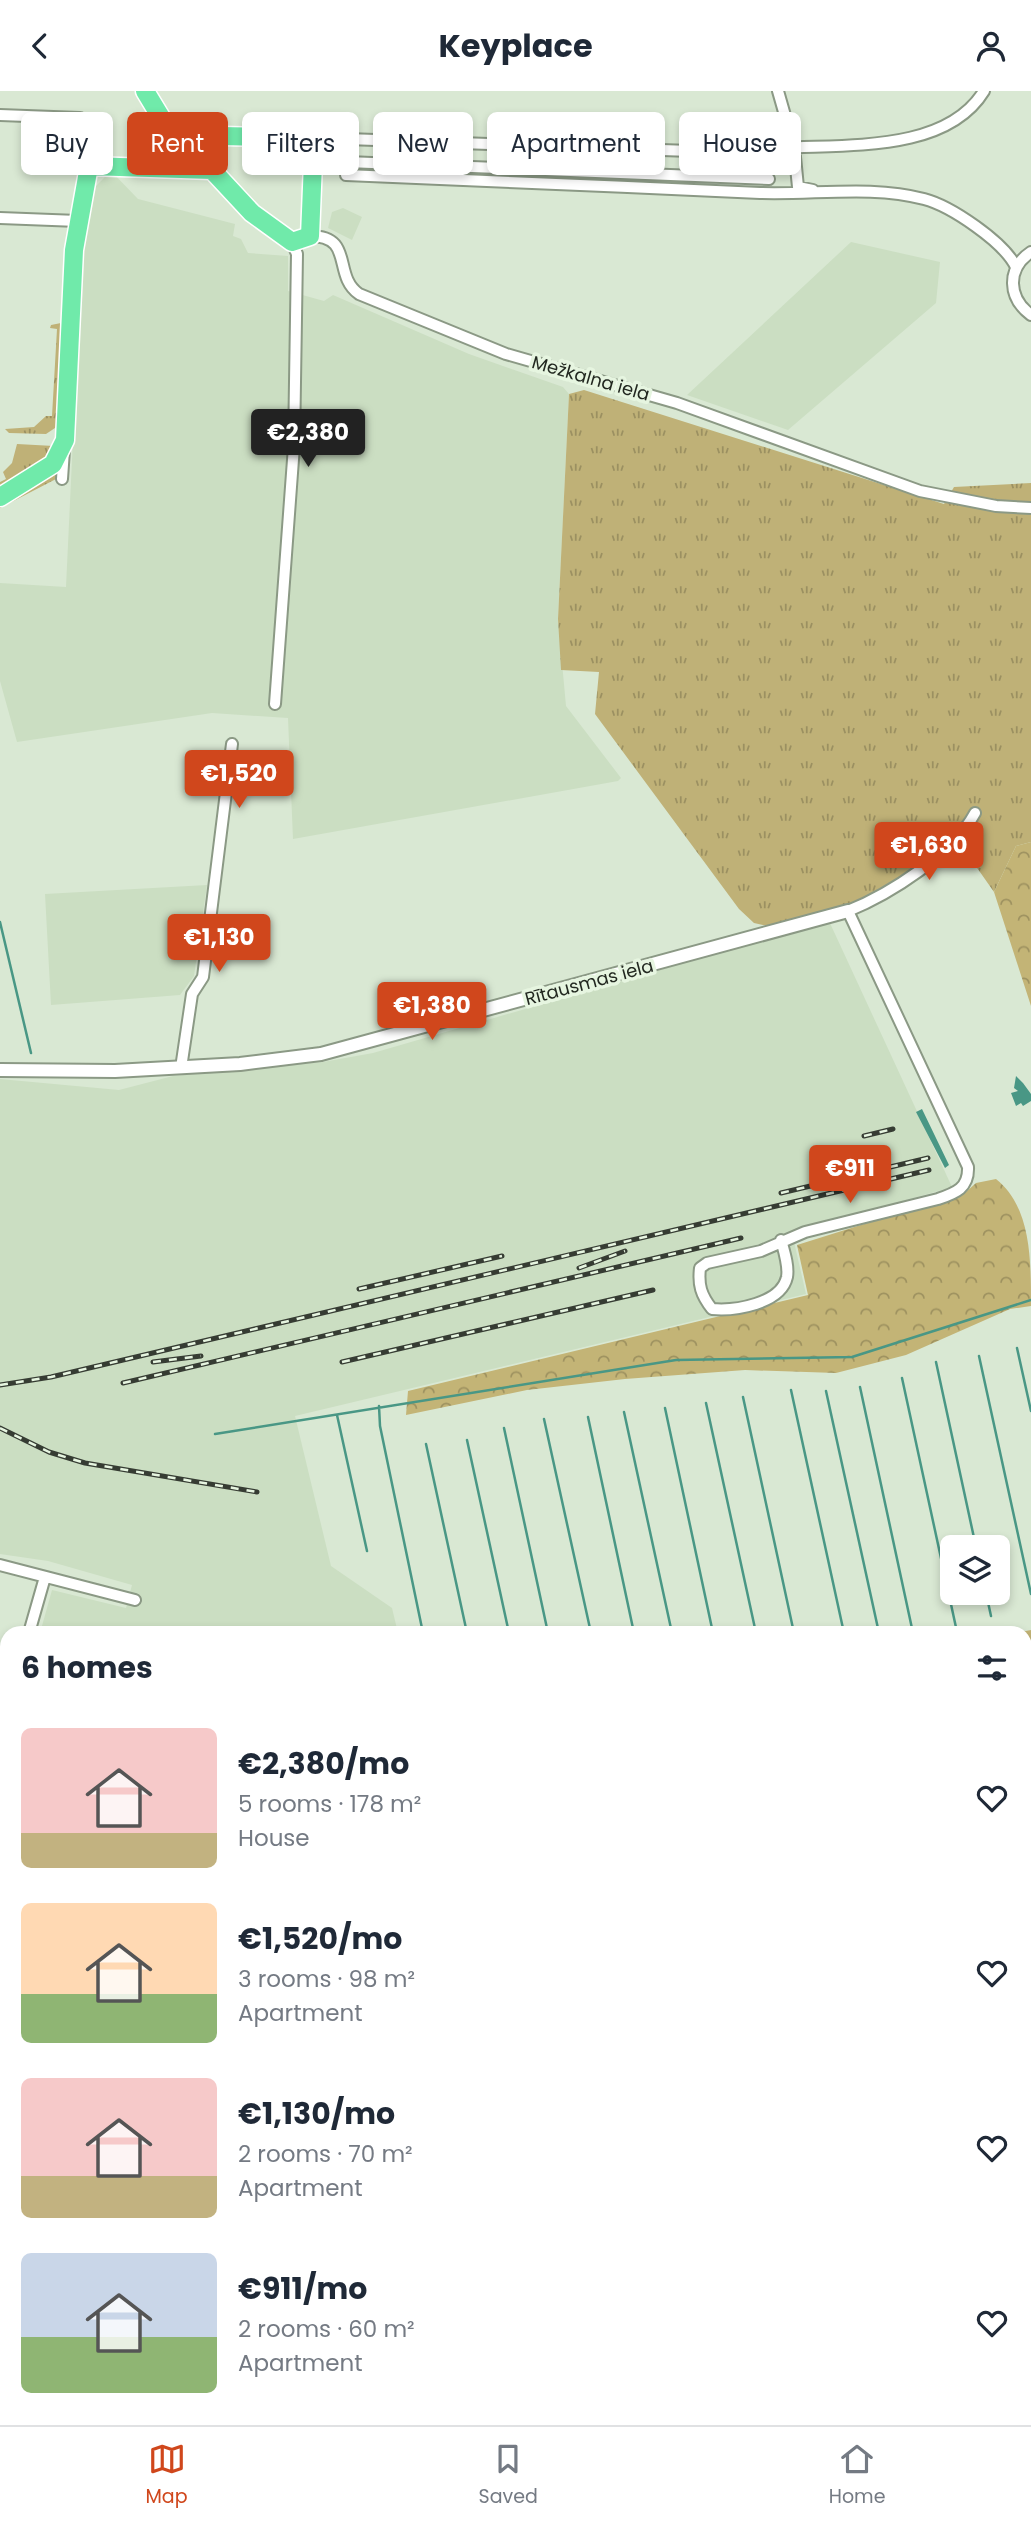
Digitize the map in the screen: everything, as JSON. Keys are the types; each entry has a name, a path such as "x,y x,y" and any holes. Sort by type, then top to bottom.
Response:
{"highway":[{"path":"0,497 53,464 65,440 78,221 89,166 212,170 252,213 292,242 310,236 314,138 176,135 165,124 145,91"}],"street":[{"path":"778,91 784,112"},
{"path":"801,147 907,139 929,133 964,114 984,91"},
{"path":"0,115 21,116"},
{"path":"359,139 679,151"},
{"path":"473,168 769,179"},
{"path":"346,175 811,195 899,193 935,202 961,216 1007,253 1016,267 1014,294 1031,315"},
{"path":"797,175 798,187 822,193"},
{"path":"0,218 78,221"},
{"name":"Mežkalna iela","path":"310,236 330,240 338,247 346,281 359,294 506,353 677,403 920,491 996,506 1031,508"},
{"path":"275,704 294,446 297,254 292,242"},
{"path":"1016,267 1031,252"},
{"path":"62,479 65,440"},
{"path":"181,1068 192,994 203,977 232,744"},
{"name":"Rītausmas iela","path":"0,1070 116,1071 181,1068 272,1061 337,1051 848,911 903,880 954,844 975,813"},
{"path":"781,1240 788,1274 784,1285 773,1298 724,1310 712,1309 702,1297 699,1280 700,1268 707,1263 761,1251 781,1240 938,1199 959,1191 969,1179 968,1167 848,911"},
{"path":"0,1565 135,1600"},
{"path":"31,1626 45,1577"}],"shaded area":[{"path":"113,173 138,199 235,224 233,236 241,239 248,253 288,256 288,291 324,301 333,295 469,354 563,387 569,394 558,619 566,706 621,778 618,781 293,839 288,718 212,713 17,742 0,681 0,583 66,587 82,248 90,192 107,175"},
{"path":"343,208 362,217 352,240 328,228 332,212"},
{"path":"851,242 940,262 936,303 788,430 687,395"},
{"path":"207,885 194,976 180,995 51,1005 45,894"},
{"path":"829,921 952,1187 792,1233 806,1294 295,1416 331,1566 392,1608 396,1626 42,1626 52,1590 126,1608 132,1585 48,1561 0,1554 0,1079 119,1090 173,1076 323,1062 373,1053"}],"green space":[{"path":"61,323 64,326 58,426 46,434 9,433 5,429 34,427 46,416 52,416 57,329 50,328 51,325"},
{"path":"584,390 944,504 954,487 1031,483 1031,842 1016,846 994,892 961,845 949,841 905,874 851,905 768,926 754,923 739,909 595,714 599,672 561,670 558,619 569,394"},
{"path":"17,444 54,446 59,455 56,479 0,508 0,482 6,479 3,472 12,463"},
{"path":"1031,842 1031,1006 994,892 1016,846"},
{"path":"996,1179 1016,1204 1027,1235 1031,1306 1010,1309 906,1355 836,1373 745,1370 625,1379 527,1390 406,1415 408,1391 808,1295 797,1245 966,1192 976,1183"}],"water":[{"path":"1016,1076 1031,1094 1031,1101 1023,1106 1021,1103 1016,1106 1011,1093 1018,1091 1014,1088"},
{"path":"922,1109 949,1165 945,1168 916,1112"}],"waterway":[{"path":"0,922 31,1053"},
{"path":"215,1434 676,1360 852,1357 1031,1300"},
{"path":"1017,1348 1031,1411"},
{"path":"979,1356 1031,1594"},
{"path":"936,1362 973,1535"},
{"path":"902,1378 956,1626"},
{"path":"860,1387 911,1626"},
{"path":"791,1390 842,1626"},
{"path":"826,1391 877,1626"},
{"path":"743,1397 792,1626"},
{"path":"706,1403 754,1626"},
{"path":"379,1406 380,1426 422,1626"},
{"path":"665,1408 712,1626"},
{"path":"624,1412 670,1626"},
{"path":"337,1415 367,1551"},
{"path":"588,1417 633,1626"},
{"path":"544,1419 589,1626"},
{"path":"504,1428 546,1626"},
{"path":"467,1440 507,1626"},
{"path":"426,1444 465,1626"},
{"path":"989,1605 991,1616"}],"railway":[{"path":"864,1136 893,1129"},
{"path":"781,1193 928,1158"},
{"path":"0,1385 51,1377 929,1170"},
{"path":"123,1383 741,1238"},
{"path":"579,1268 625,1251"},
{"path":"359,1289 502,1256"},
{"path":"342,1362 653,1290"},
{"path":"153,1362 201,1356"},
{"path":"0,1428 49,1452 85,1463 257,1492"}]}
